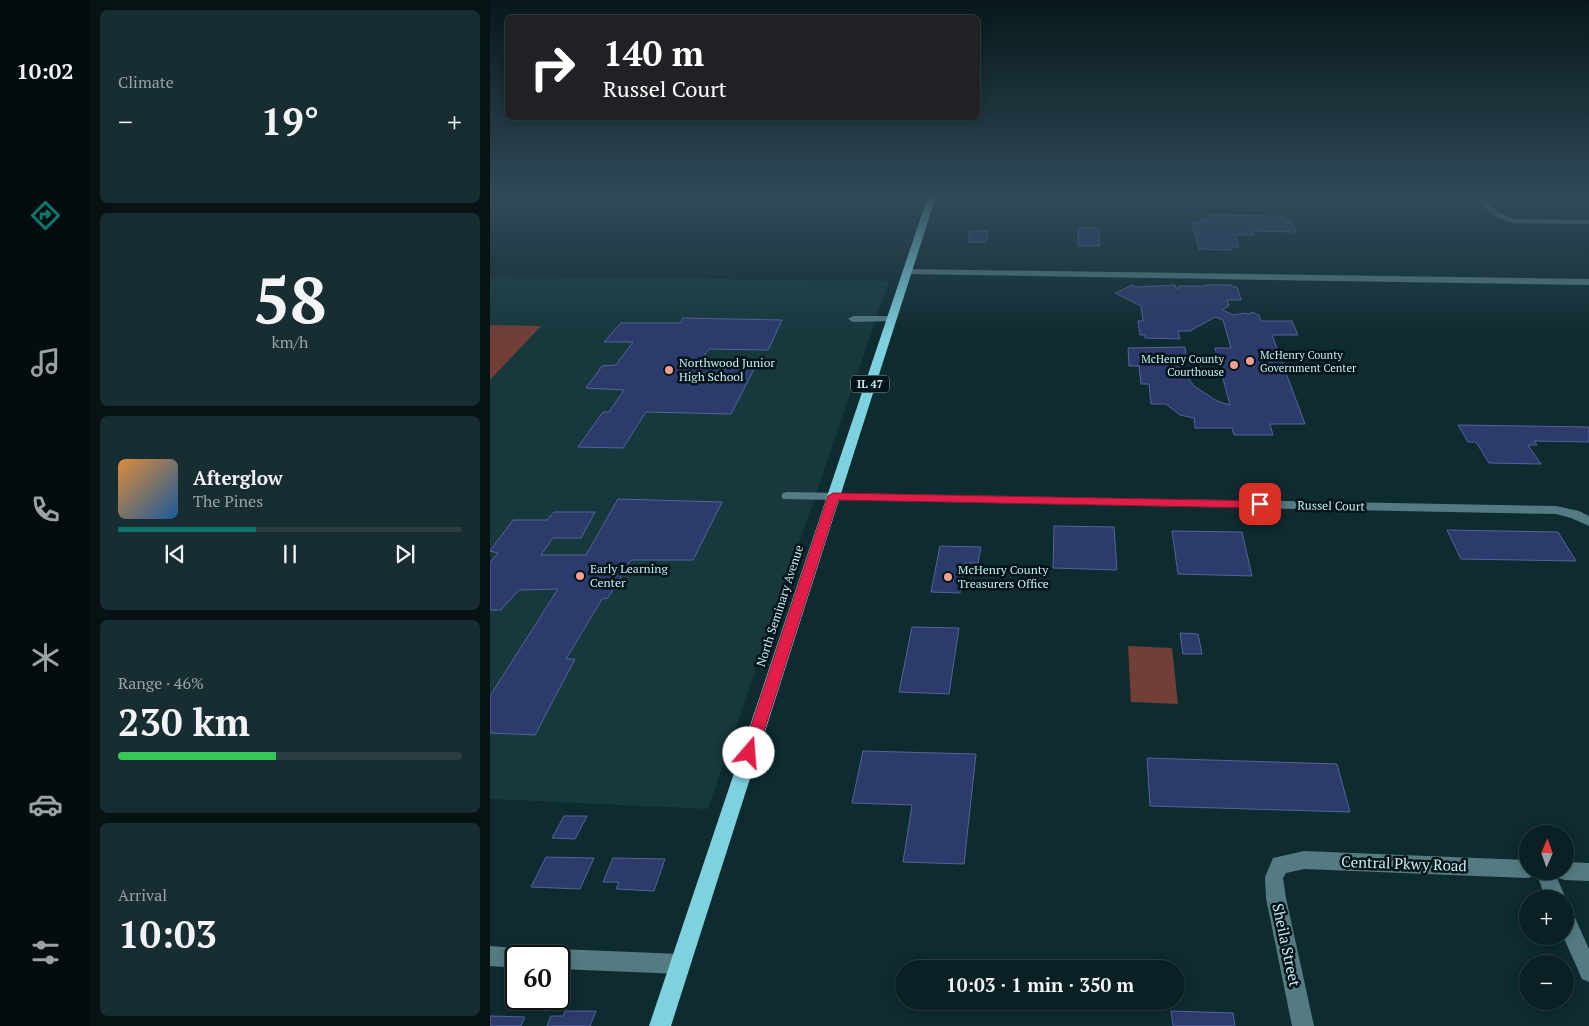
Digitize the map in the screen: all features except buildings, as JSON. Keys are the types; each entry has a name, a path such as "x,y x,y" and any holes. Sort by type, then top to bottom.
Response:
{"main road":[{"name":"North Seminary Avenue","path":"660,1026 916,244"}],"street":[{"path":"907,272 1589,282"},
{"path":"853,319 891,320"},
{"name":"Russel Court","path":"787,496 1546,510 1575,514 1589,522"},
{"name":"Central Pkwy Road","path":"1280,865 1304,860 1519,869"},
{"name":"Sheila Street","path":"1280,865 1274,877 1276,898 1303,1026"},
{"path":"1574,871 1589,872"},
{"path":"1574,938 1589,972"},
{"path":"490,956 505,957"},
{"path":"570,959 680,964"}],"shaded area":[{"path":"490,276 889,281 708,809 490,799"},
{"path":"490,325 541,326 490,380"},
{"path":"1128,646 1172,648 1178,704 1131,702"}],"place":[{"name":"McHenry County Government Center","path":"1250,361"},
{"name":"McHenry County Courthouse","path":"1234,365"},
{"name":"Northwood Junior High School","path":"669,370"},
{"name":"Early Learning Center","path":"580,576"},
{"name":"McHenry County Treasurers Office","path":"948,577"}],"route":[{"path":"749,753 833,496 1260,504"}]}
